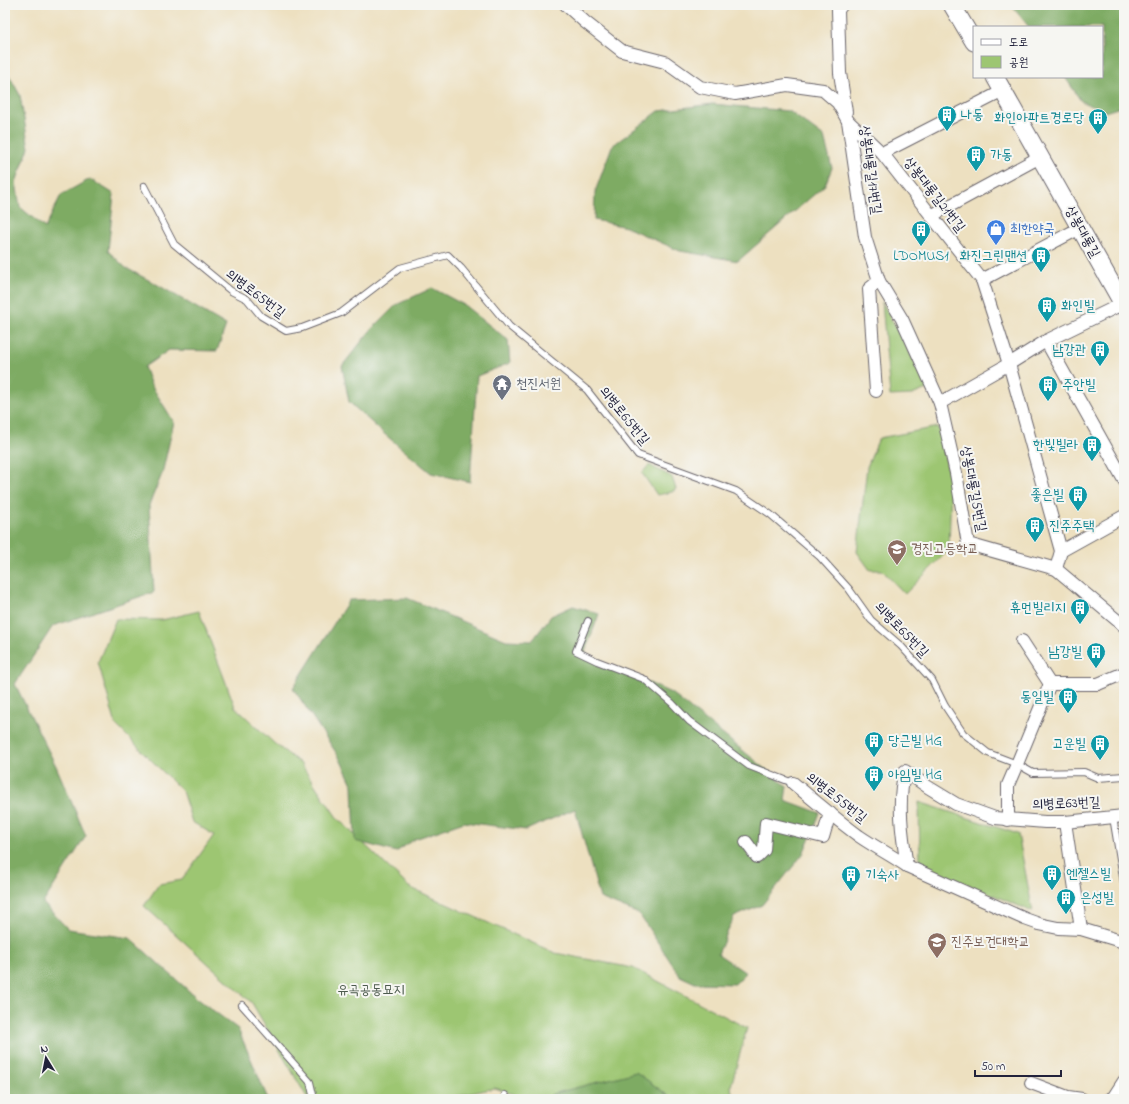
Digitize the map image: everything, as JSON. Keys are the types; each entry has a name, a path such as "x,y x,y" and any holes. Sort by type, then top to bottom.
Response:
{"street":[{"name":"상봉대룡길17번길","path":"566,5 622,51 665,62 700,87 735,94 787,85 823,90 838,103 848,121 865,237 879,281 902,319 940,403"},
{"path":"842,5 838,10 838,42 840,73 848,121"},
{"path":"952,5 973,40"},
{"path":"882,153 999,84"},
{"name":"상봉대룡길","path":"999,84 1123,305"},
{"name":"상봉대룡길21번길","path":"848,121 882,153 982,280"},
{"path":"931,216 1040,157"},
{"path":"1080,228 982,280 1009,364 1061,551 1056,569 1124,626"},
{"path":"876,391 869,289 879,281"},
{"path":"940,403 1046,341 1123,305"},
{"path":"1046,341 1124,480"},
{"name":"상봉대룡길5번길","path":"940,403 956,473 968,544 1056,569"},
{"path":"1061,551 1124,516"},
{"path":"1022,641 1050,684"},
{"path":"1050,684 1098,684 1124,673"},
{"path":"1008,820 1008,785 1050,684"},
{"name":"의병로63번길","path":"906,866 901,823 902,780 904,771 956,804 995,818 1008,820 1065,822 1119,817"},
{"name":"의병로55번길","path":"793,783 859,836 888,855 896,858 906,866 1039,924 1058,928 1082,929 1124,942"},
{"path":"746,842 757,857 764,850 766,823 823,837 830,813"},
{"path":"1065,822 1082,929"},
{"path":"1109,1099 1113,1098 1124,1081"},
{"path":"1031,1083 1068,1097 1082,1099"}],"lane":[{"name":"의병로65번길","path":"144,186 174,244 231,291 247,298 261,316 286,331 302,328 341,313 400,268 448,255 461,268 509,326 587,390 638,455 736,491 770,514 820,557 849,589 871,620 901,646 932,680 945,706 963,733 988,753 1017,764 1033,773 1084,772 1098,778 1124,776"},
{"name":"의병로55번길","path":"588,621 576,651 597,661 644,679 672,703 689,722 749,766 793,783"},
{"path":"1119,817 1124,883"},
{"path":"242,1005 310,1082 314,1099"},
{"path":"503,1099 505,1094 508,1099"}],"green space":[{"path":"1011,5 1124,5 1124,106 1105,112 1081,101 1066,78 1103,78 1103,26 1028,26"},
{"path":"5,68 20,95 29,148 16,182 20,207 45,228 61,195 90,179 114,194 108,251 126,268 226,325 217,351 169,350 144,367 151,385 174,422 162,474 149,505 154,592 53,626 15,684 56,766 86,836 43,903 68,929 130,938 198,999 238,1029 268,1099 5,1099"},
{"path":"712,104 789,111 824,137 832,168 825,185 738,261 680,251 626,227 594,220 595,192 612,146 659,111"},
{"path":"432,288 464,305 508,340 510,363 477,376 470,482 431,473 349,402 342,366 370,331 396,305"},
{"path":"882,302 929,388 912,395 890,396"},
{"path":"938,427 951,484 949,550 905,594 882,570 870,570 857,552 867,467 879,438"},
{"path":"649,465 672,477 676,489 672,492 657,495 642,473"},
{"path":"407,598 506,640 532,641 551,616 573,606 599,614 585,652 600,666 647,682 671,693 787,786 785,800 820,813 803,854 762,905 734,917 718,954 746,973 735,984 695,983 680,976 639,914 600,898 575,809 526,830 464,822 415,839 396,852 355,841 353,786 339,757 293,688 349,600"},
{"name":"유곡공동묘지","path":"199,611 235,707 275,744 300,763 338,819 409,887 555,953 633,968 747,1028 731,1086 733,1099 515,1099 513,1094 495,1088 445,1099 308,1099 252,1003 144,906 159,884 182,880 214,835 192,822 182,791 116,725 98,662 116,619 162,620"},
{"path":"919,802 1018,834 1033,912 920,864"},
{"path":"636,1072 673,1099 548,1099 552,1094"}],"place":[{"name":"나동","path":"947,132"},
{"name":"화인아파트경로당","path":"1098,135"},
{"name":"가동","path":"976,172"},
{"name":"최한약국","path":"996,246"},
{"name":"LDOMUS1","path":"921,247"},
{"name":"화진그린맨션","path":"1041,273"},
{"name":"화인빌","path":"1047,323"},
{"name":"남강관","path":"1100,367"},
{"name":"천진서원","path":"502,401"},
{"name":"주안빌","path":"1048,402"},
{"name":"한빛빌라","path":"1092,462"},
{"name":"좋은빌","path":"1078,512"},
{"name":"진주주택","path":"1035,543"},
{"name":"경진고등학교","path":"897,566"},
{"name":"휴먼빌리지","path":"1080,625"},
{"name":"남강빌","path":"1096,669"},
{"name":"동일빌","path":"1068,714"},
{"name":"당근빌 HG","path":"874,758"},
{"name":"고운빌","path":"1100,761"},
{"name":"아임빌 HG","path":"874,792"},
{"name":"엔젤스빌","path":"1052,891"},
{"name":"기숙사","path":"851,892"},
{"name":"은성빌","path":"1066,915"},
{"name":"진주보건대학교","path":"937,959"}]}
